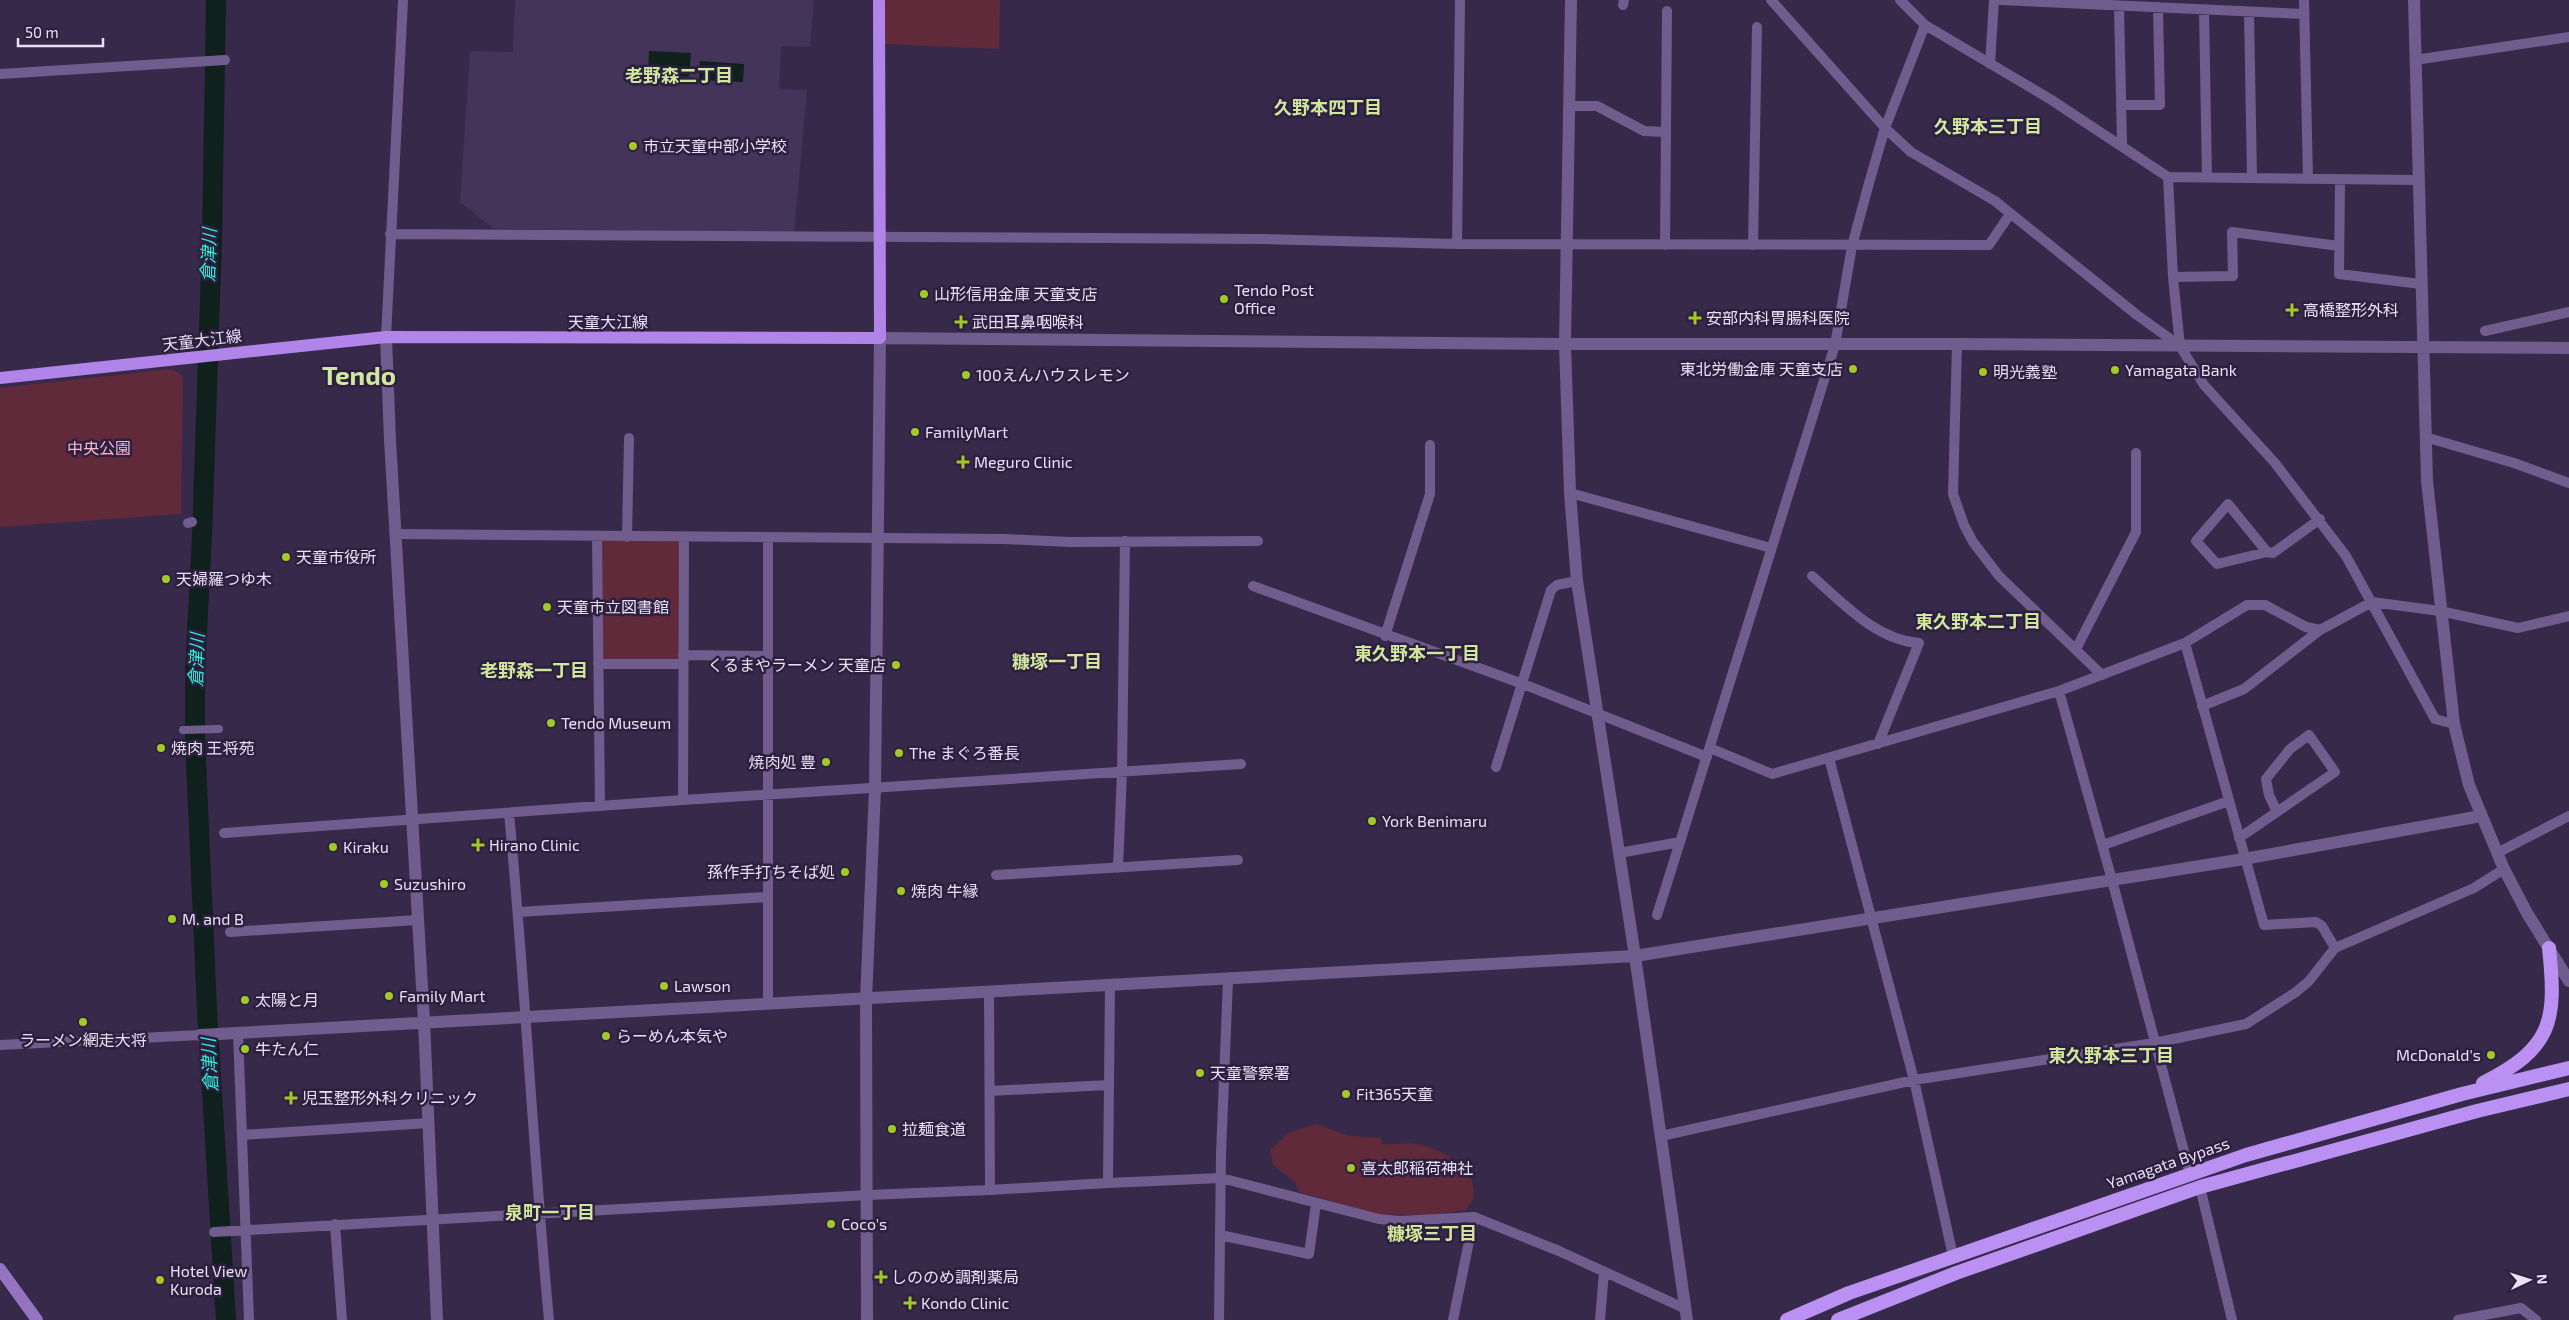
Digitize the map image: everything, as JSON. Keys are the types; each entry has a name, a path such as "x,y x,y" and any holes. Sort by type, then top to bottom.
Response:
{"highway":[{"path":"2462,1094 2507,1071 2530,1054 2540,1042 2553,1006 2554,989 2549,948"},
{"name":"Yamagata Bypass","path":"1787,1320 1850,1293 2246,1155 2462,1094 2569,1068"},
{"name":"Yamagata Bypass","path":"1838,1320 1861,1315 1956,1273 2200,1187 2477,1111 2569,1089"}],"main road":[{"path":"879,0 880,338"},
{"name":"天童大江線","path":"0,378 386,337 880,338"},
{"path":"0,1269 37,1320"}],"street":[{"path":"402,0 386,337 395,534 424,1021 437,1320"},
{"path":"1457,244 1460,0"},
{"path":"1571,0 1565,344 1570,493 1577,581 1620,852 1686,1314"},
{"path":"1772,0 1885,128 1911,152 1995,201 2136,315 2180,346 2204,385 2275,463 2346,556 2435,719 2454,724"},
{"path":"1900,0 1925,25 2122,145 2168,177 2418,180"},
{"path":"1990,64 1994,0"},
{"path":"2001,0 2304,14"},
{"path":"2304,0 2308,178"},
{"path":"2414,0 2429,509 2454,724 2470,785 2504,869 2527,913 2569,980"},
{"path":"2118,6 2122,145"},
{"path":"2122,105 2160,105 2158,7"},
{"path":"2204,10 2207,177"},
{"path":"1665,245 1666,11"},
{"path":"2249,12 2252,178"},
{"path":"1657,914 1835,345 1852,246 1885,128 1925,25"},
{"path":"1753,245 1757,27"},
{"path":"2415,60 2569,37"},
{"path":"0,74 226,60"},
{"path":"1569,106 1597,106 1644,131 1665,132"},
{"path":"2168,177 2173,277 2180,346"},
{"path":"2340,180 2339,274 2421,284"},
{"path":"390,234 1252,239 1457,244 1567,242 1665,245 1989,245 2010,214"},
{"path":"2173,277 2233,276 2232,232 2339,246"},
{"path":"2485,331 2569,312"},
{"path":"867,1320 866,1000 875,789 876,538 880,338 1565,344 1957,344 2423,349 2569,348"},
{"path":"1957,344 1952,494 1964,525 1973,542 1999,576 2102,676"},
{"path":"2426,437 2514,463 2569,483"},
{"path":"627,537 629,438"},
{"path":"1385,636 1430,494 1430,446"},
{"path":"2076,649 2136,532 2136,453"},
{"path":"1570,493 1771,548"},
{"path":"2267,552 2228,504 2196,541 2217,564 2267,552 2273,554 2320,520"},
{"path":"395,534 684,538 1258,541"},
{"path":"597,536 600,806"},
{"path":"683,800 684,538"},
{"path":"768,538 766,656 768,1004"},
{"path":"1118,868 1122,772 1125,541"},
{"path":"1812,576 1883,633 1901,641 1919,643 1878,744"},
{"path":"1496,767 1551,590 1557,585 1577,581"},
{"path":"1253,586 1385,636 1523,684 1597,714 1772,774 2059,691 2102,676 2185,643 2247,606 2265,605 2306,627 2320,630"},
{"path":"2202,706 2244,689 2320,630 2372,602 2440,611 2518,628 2569,616"},
{"path":"2185,643 2264,925 2316,922 2322,926 2335,948"},
{"path":"598,664 766,656"},
{"path":"2059,691 2112,880 2190,1174"},
{"path":"183,730 219,729"},
{"path":"2239,838 2277,812 2335,772 2309,735 2290,749 2266,779 2269,795 2277,812"},
{"path":"1829,758 1914,1080 1953,1256"},
{"path":"224,833 683,800 1241,764"},
{"path":"2102,845 2229,801"},
{"path":"509,812 527,1017 539,1213 550,1320"},
{"path":"0,1045 424,1021 866,1000 1110,984 1228,980 1635,956 2244,859 2481,816"},
{"path":"2497,853 2569,816"},
{"path":"1620,852 1680,842"},
{"path":"996,875 1238,860"},
{"path":"1661,1136 1914,1080 2154,1043 2246,1024 2296,992 2309,981 2335,948 2474,888 2504,869"},
{"path":"518,912 766,898"},
{"path":"230,932 418,920"},
{"path":"1219,1320 1221,1178 1228,980"},
{"path":"1108,1183 1110,984"},
{"path":"989,992 990,1190"},
{"path":"235,1033 242,1135 243,1230 249,1320"},
{"path":"990,1091 1109,1085"},
{"path":"242,1135 428,1123"},
{"path":"214,1232 868,1195 1221,1178 1379,1219 1400,1221 1474,1217 1604,1272 1686,1314"},
{"path":"2200,1187 2232,1320"},
{"path":"1220,1235 1309,1254 1316,1204"},
{"path":"1453,1320 1474,1217"},
{"path":"336,1224 342,1320"},
{"path":"1600,1320 1604,1272"},
{"path":"2458,1320 2521,1308 2536,1320"}],"shaded area":[{"name":"市立天童中部小学校","path":"515,0 814,0 810,47 781,46 779,89 807,90 794,233 494,229 460,202 470,51 513,52"},
{"path":"649,51 691,53 689,77 648,75"},
{"path":"700,61 744,64 743,82 699,80"}],"green space":[{"path":"885,0 1000,0 999,49 885,44"},
{"name":"中央公園","path":"172,369 183,376 181,514 0,527 0,388"},
{"path":"598,538 682,540 681,663 600,662"},
{"path":"1317,1124 1349,1136 1381,1138 1382,1144 1416,1144 1443,1153 1463,1168 1470,1177 1474,1188 1473,1199 1466,1210 1430,1215 1377,1214 1299,1192 1295,1182 1273,1165 1270,1150 1290,1132"}],"waterway":[{"name":"倉津川","path":"216,0 212,241 202,536 195,672 195,738 207,1010 226,1320"}],"place":[{"name":"市立天童中部小学校","path":"633,146"},
{"name":"山形信用金庫 天童支店","path":"924,294"},
{"name":"Tendo Post Office","path":"1224,299"},
{"name":"高橋整形外科","path":"2292,310"},
{"name":"安部内科胃腸科医院","path":"1695,318"},
{"name":"武田耳鼻咽喉科","path":"961,322"},
{"name":"東北労働金庫 天童支店","path":"1853,369"},
{"name":"Yamagata Bank","path":"2115,370"},
{"name":"明光義塾","path":"1983,372"},
{"name":"100えんハウスレモン","path":"966,375"},
{"name":"FamilyMart","path":"915,432"},
{"name":"Meguro Clinic","path":"963,462"},
{"name":"天童市役所","path":"286,557"},
{"name":"天婦羅つゆ木","path":"166,579"},
{"name":"天童市立図書館","path":"547,607"},
{"name":"くるまやラーメン 天童店","path":"896,665"},
{"name":"Tendo Museum","path":"551,723"},
{"name":"焼肉 王将苑","path":"161,748"},
{"name":"The まぐろ番長","path":"899,753"},
{"name":"焼肉処 豊","path":"826,762"},
{"name":"York Benimaru","path":"1372,821"},
{"name":"Hirano Clinic","path":"478,845"},
{"name":"Kiraku","path":"333,847"},
{"name":"孫作手打ちそば処","path":"845,872"},
{"name":"Suzushiro","path":"384,884"},
{"name":"焼肉 牛縁","path":"901,891"},
{"name":"M. and B","path":"172,919"},
{"name":"Lawson","path":"664,986"},
{"name":"Family Mart","path":"389,996"},
{"name":"太陽と月","path":"245,1000"},
{"name":"ラーメン網走大将","path":"83,1022"},
{"name":"らーめん本気や","path":"606,1036"},
{"name":"牛たん仁","path":"245,1049"},
{"name":"McDonald's","path":"2491,1055"},
{"name":"天童警察署","path":"1200,1073"},
{"name":"Fit365天童","path":"1346,1094"},
{"name":"児玉整形外科クリニック","path":"291,1098"},
{"name":"拉麺食道","path":"892,1129"},
{"name":"喜太郎稲荷神社","path":"1351,1168"},
{"name":"Coco's","path":"831,1224"},
{"name":"しののめ調剤薬局","path":"881,1277"},
{"name":"Hotel View Kuroda","path":"160,1280"},
{"name":"Kondo Clinic","path":"910,1303"}],"district":[{"name":"老野森二丁目","path":"679,76"},
{"name":"久野本四丁目","path":"1328,108"},
{"name":"久野本三丁目","path":"1988,127"},
{"name":"Tendo","path":"359,376"},
{"name":"東久野本二丁目","path":"1978,622"},
{"name":"東久野本一丁目","path":"1417,654"},
{"name":"糠塚一丁目","path":"1057,662"},
{"name":"老野森一丁目","path":"534,671"},
{"name":"東久野本三丁目","path":"2111,1056"},
{"name":"泉町一丁目","path":"550,1213"},
{"name":"糠塚三丁目","path":"1432,1234"}]}
